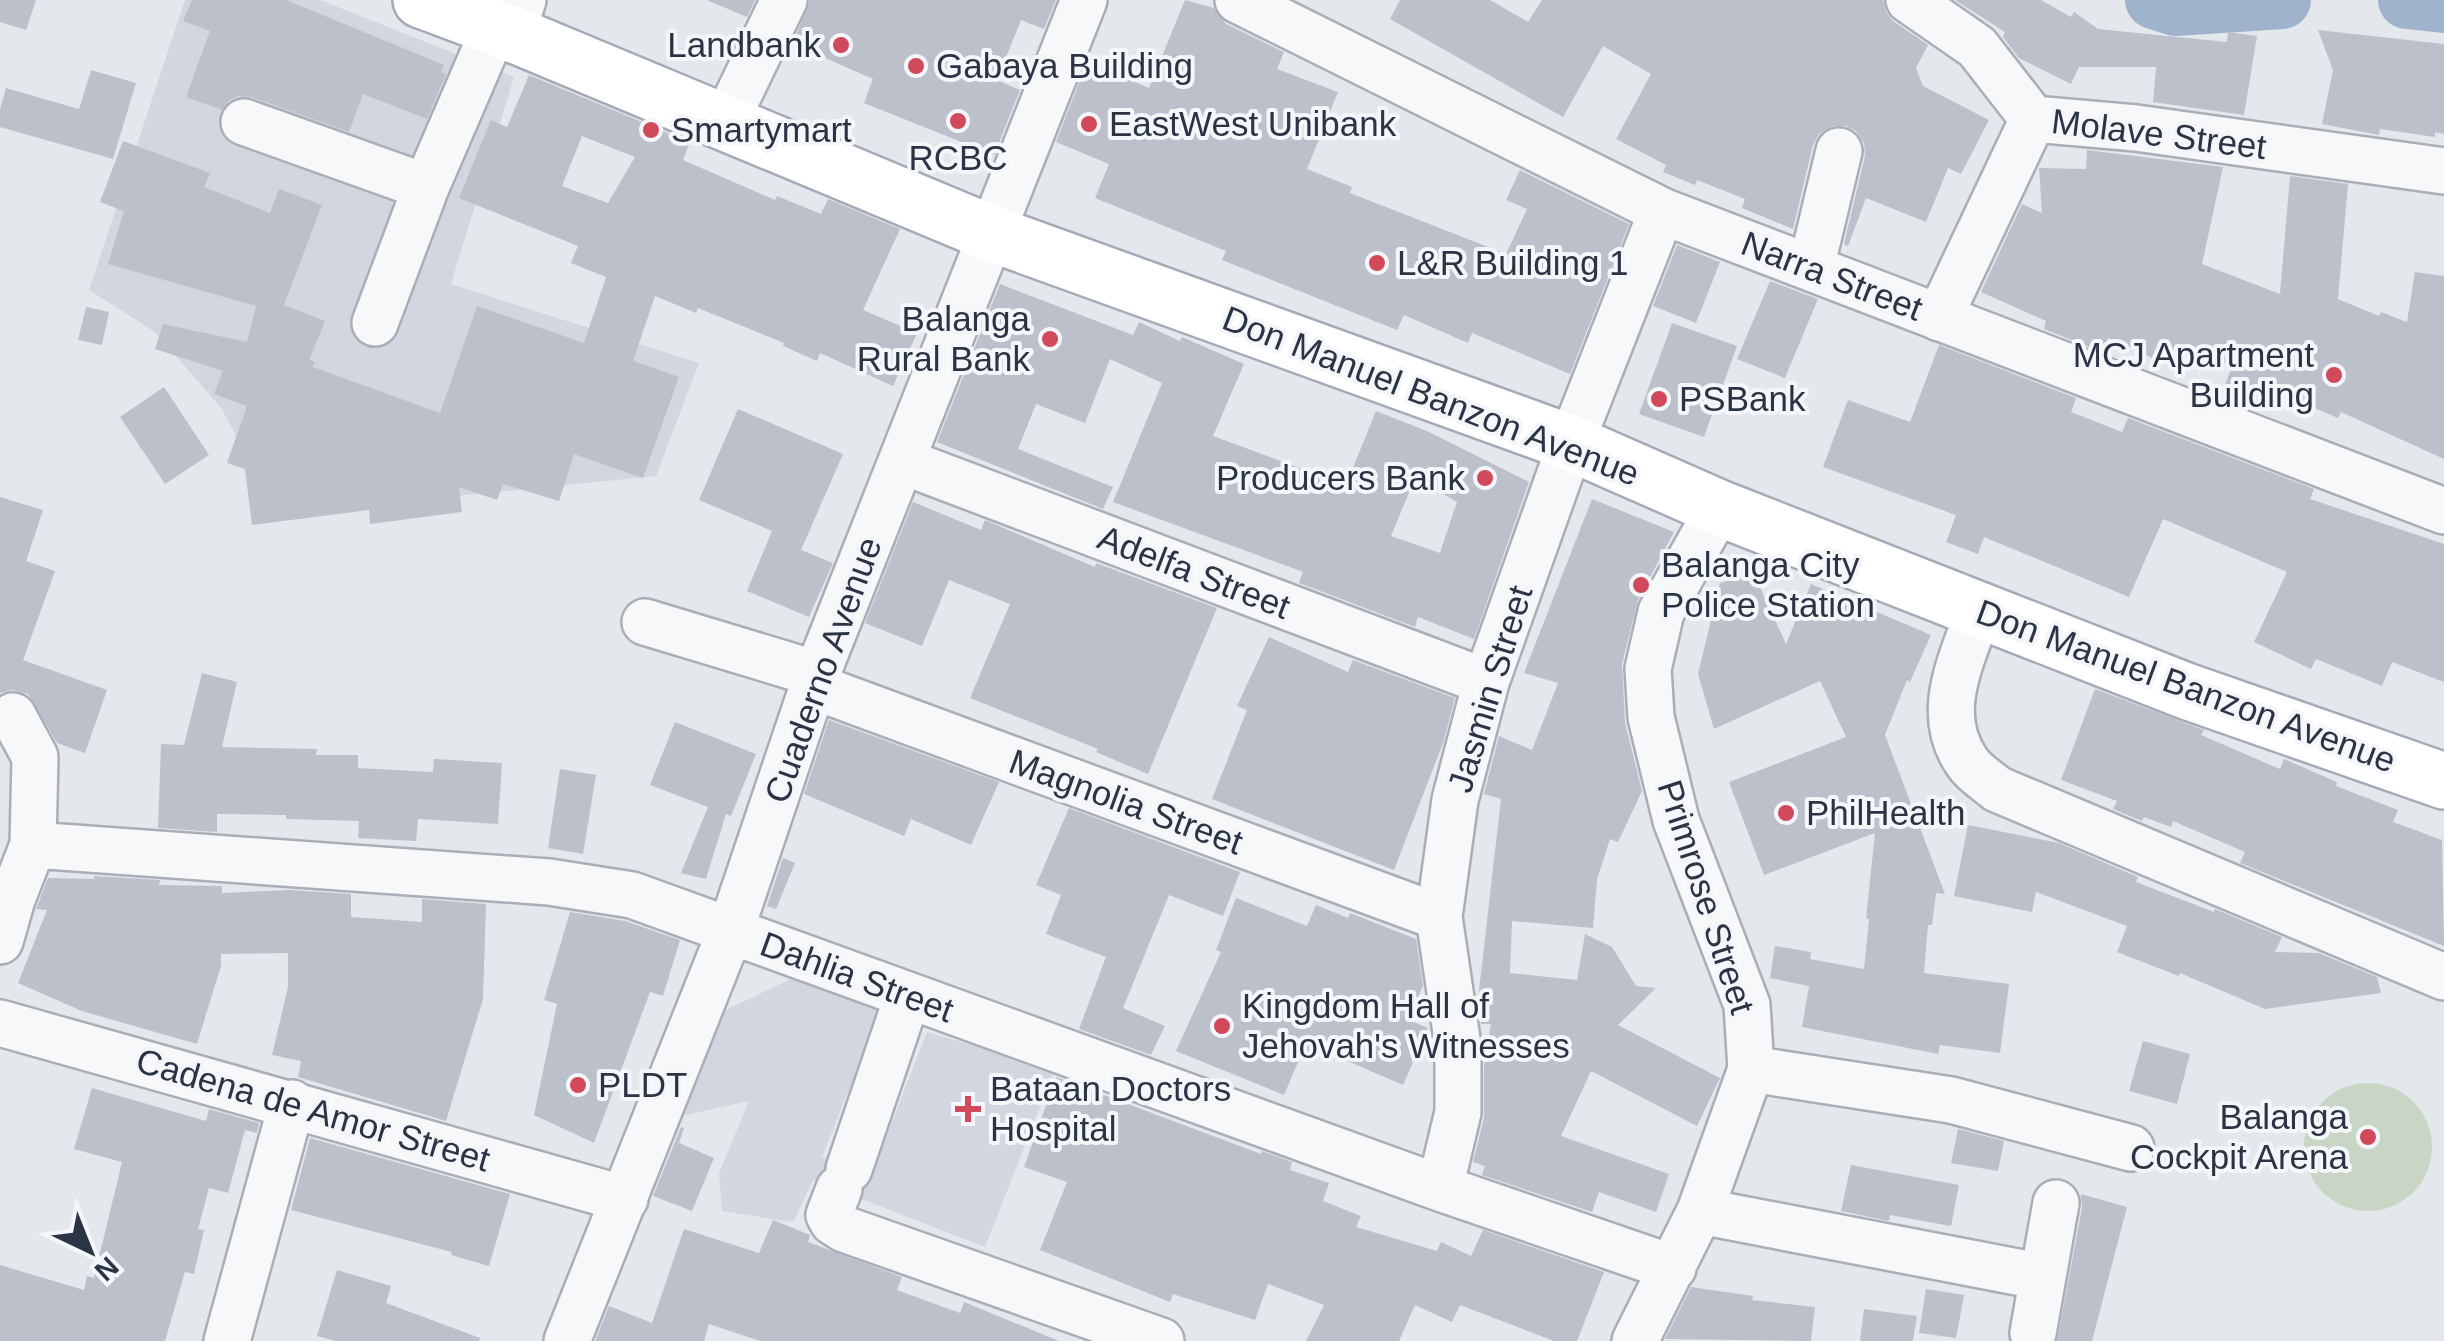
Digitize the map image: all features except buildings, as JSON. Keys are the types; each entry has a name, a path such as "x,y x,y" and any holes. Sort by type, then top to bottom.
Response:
{"main road":[{"name":"Don Manuel Banzon Avenue","path":"421,0 510,20 726,123 990,233 1571,443 1719,508 2186,691 2444,782"}],"street":[{"path":"726,123 784,0"},
{"name":"Cuaderno Avenue","path":"567,1341 730,932 815,680 1084,0"},
{"name":"Narra Street","path":"1238,0 1662,211 2444,512"},
{"path":"1909,0 1977,46 2033,119"},
{"path":"375,323 426,187 510,20"},
{"name":"Molave Street","path":"1939,318 2033,119 2136,128 2444,171"},
{"path":"244,122 426,187"},
{"path":"1810,268 1839,151"},
{"name":"Jasmin Street","path":"1440,1188 1458,1112 1458,1046 1439,918 1454,800 1486,682 1571,443 1662,211"},
{"name":"Adelfa Street","path":"902,461 1486,682"},
{"name":"Primrose Street","path":"1635,1341 1700,1211 1751,1069 1747,1005 1676,820 1651,717 1648,669 1661,612 1719,508"},
{"path":"1978,610 1950,696 1952,730 1968,764 1997,789 2444,977"},
{"name":"Magnolia Street","path":"645,622 815,680 1439,918"},
{"path":"0,941 28,856 35,757 14,716"},
{"name":"Dahlia Street","path":"28,856 550,882 632,895 1440,1188 1672,1268"},
{"path":"908,995 830,1215 833,1222 1160,1341"},
{"name":"Cadena de Amor Street","path":"0,1022 625,1199"},
{"path":"1751,1069 1951,1100 2131,1148"},
{"path":"227,1341 292,1103"},
{"path":"2034,1332 2056,1204"},
{"path":"1700,1211 2043,1277"}],"shaded area":[{"path":"185,0 320,0 514,77 451,284 699,363 656,476 276,514 222,409 155,332 89,290"},
{"name":"Bataan Doctors Hospital","path":"799,975 882,1007 822,1157 849,1169 871,1176 927,1032 1055,1069 985,1247 813,1180 793,1222 722,1211 719,1173 749,1101 677,1117 719,1013"}],"green space":[{"name":"Balanga Cockpit Arena","path":"2368,1083 2392,1088 2413,1102 2427,1123 2432,1147 2427,1171 2413,1192 2392,1206 2368,1211 2344,1206 2323,1192 2309,1171 2304,1147 2309,1123 2323,1102 2344,1088"}],"waterway":[{"path":"2154,0 2176,7 2282,0"},
{"path":"2407,0 2444,4"}],"place":[{"name":"Landbank","path":"841,45"},
{"name":"Gabaya Building","path":"916,66"},
{"name":"RCBC","path":"958,121"},
{"name":"EastWest Unibank","path":"1089,124"},
{"name":"Smartymart","path":"651,130"},
{"name":"L&R Building 1","path":"1377,263"},
{"name":"Balanga Rural Bank","path":"1050,339"},
{"name":"MCJ Apartment Building","path":"2334,375"},
{"name":"PSBank","path":"1659,399"},
{"name":"Producers Bank","path":"1485,478"},
{"name":"Balanga City Police Station","path":"1641,585"},
{"name":"PhilHealth","path":"1786,813"},
{"name":"Kingdom Hall of Jehovah's Witnesses","path":"1222,1026"},
{"name":"PLDT","path":"578,1085"},
{"name":"Bataan Doctors Hospital","path":"968,1109"},
{"name":"Balanga Cockpit Arena","path":"2368,1137"}]}
